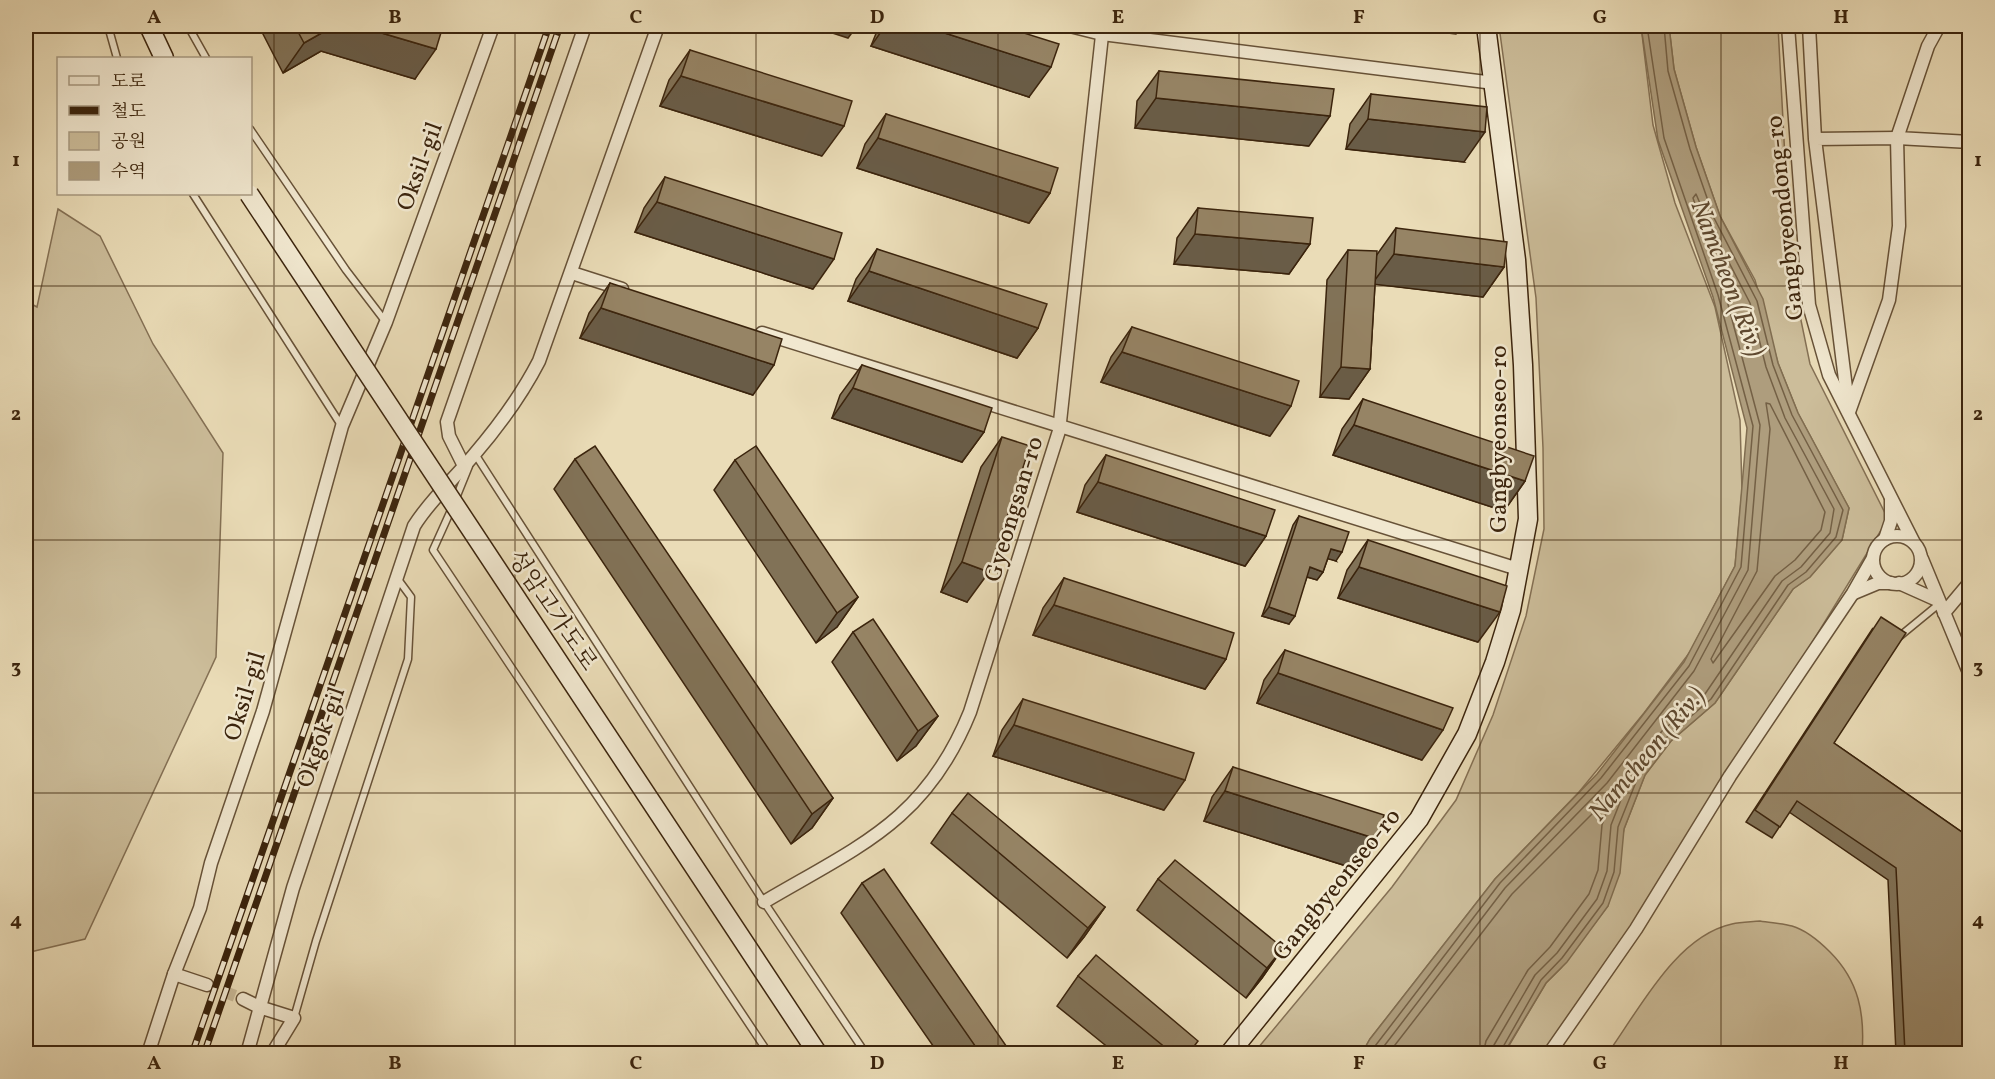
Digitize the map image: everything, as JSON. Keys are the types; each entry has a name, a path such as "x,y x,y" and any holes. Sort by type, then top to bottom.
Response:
{"street":[{"path":"149,26 164,57"},
{"name":"Oksil-gil","path":"148,1053 174,974 200,908 211,863 263,711 342,426 386,322 492,26"},
{"path":"464,466 448,436 447,422 585,26"},
{"name":"Okgok-gil","path":"247,1053 311,832 396,578 418,520 475,454 527,384 539,361 658,26"},
{"path":"1070,26 1494,83"},
{"name":"Gangbyeonseo-ro","path":"1229,1053 1419,819 1449,770 1495,662 1511,610 1528,519 1523,365 1516,260 1486,26"},
{"name":"Gangbyeondong-ro","path":"1788,26 1809,305 1828,375 1921,556 1970,675"},
{"path":"1809,26 1815,139 1849,412"},
{"path":"1849,412 1888,300 1899,226 1896,138 1928,46 1939,26"},
{"name":"Gyeongsan-ro","path":"764,902 866,843 904,814 924,794 948,760 970,712 1059,426 1102,30"},
{"path":"1815,139 1896,138 1970,142"},
{"name":"성암고가도로","path":"250,195 818,1053"},
{"path":"572,273 639,294"},
{"path":"753,330 1518,569"},
{"name":"Gangbyeondong-ro","path":"1549,1053 1635,929 1730,776 1853,593 1874,558 1875,550 1886,539 1891,521 1891,498"},
{"path":"1886,539 1900,536 1914,543"},
{"path":"1853,593 1878,583 1895,583 1913,578 1921,564 1921,556"},
{"path":"1874,558 1878,573 1940,606 1970,582"},
{"path":"174,974 207,985"},
{"path":"243,999 259,1007 294,1018 272,1053"}],"lane":[{"path":"108,26 117,57"},
{"path":"188,26 205,57"},
{"path":"252,132 346,270 386,322"},
{"path":"194,195 342,426"},
{"path":"475,454 764,902 866,1053"},
{"path":"475,454 433,550 769,1053"},
{"path":"294,1018 316,940 408,659 411,597 396,578"},
{"path":"1898,638 1940,606"}],"green space":[{"path":"1499,26 1641,26 1653,125 1675,203 1715,307 1740,420 1742,491 1735,566 1690,652 1644,713 1579,792 1495,879 1370,1039 1362,1053 1253,1054 1392,887 1456,800 1493,715 1526,616 1544,529 1543,448 1536,298"},
{"path":"1669,26 1778,26 1791,272 1810,364 1888,519 1636,929 1549,1053 1504,1054 1546,983 1561,968 1608,906 1624,829 1645,775 1671,741 1715,703 1793,589 1810,577 1842,540 1849,508 1798,413 1778,363 1755,280 1720,216 1696,147 1674,69"},
{"path":"58,209 100,236 153,344 223,453 216,657 85,939 26,953 26,301 37,307"},
{"path":"1760,921 1788,925 1802,930 1822,944 1840,963 1854,986 1858,999 1862,1025 1862,1053 1608,1053 1646,996 1676,959 1693,943 1712,931 1732,924"}],"water":[{"name":"Namcheon (Riv.)","path":"1641,26 1669,26 1674,69 1696,147 1720,216 1763,299 1778,363 1798,413 1849,508 1842,540 1810,577 1793,589 1715,703 1671,741 1645,775 1624,829 1620,873 1608,906 1567,962 1546,983 1504,1053 1362,1053 1370,1039 1495,879 1597,774 1684,662 1735,566 1747,428 1713,297 1658,140"}],"building":[{"path":"295,26 334,26 304,43"},
{"path":"358,26 443,26 436,49"},
{"path":"923,26 1002,26 1059,44 1051,67"},
{"path":"690,50 852,101 844,126 681,76"},
{"path":"1159,71 1334,89 1330,116 1156,98"},
{"path":"1371,94 1487,107 1485,132 1368,119"},
{"path":"886,114 1058,168 1050,193 878,138"},
{"path":"665,177 842,233 834,259 657,202"},
{"path":"1198,208 1313,218 1310,244 1195,234"},
{"path":"1396,228 1507,242 1504,267 1394,254"},
{"path":"877,249 1047,304 1038,328 869,271"},
{"path":"1348,250 1377,251 1370,369 1341,367"},
{"path":"610,283 782,339 774,365 601,308"},
{"path":"1132,327 1299,381 1291,406 1122,352"},
{"path":"862,365 992,408 984,432 853,388"},
{"path":"1363,399 1534,456 1525,481 1354,425"},
{"path":"1002,437 1030,446 989,572 962,562"},
{"path":"595,446 833,798 812,814 575,459"},
{"path":"756,446 858,597 837,613 735,460"},
{"path":"1106,455 1275,510 1266,536 1098,482"},
{"path":"1299,516 1349,532 1342,552 1331,549 1323,572 1310,567 1295,616 1269,607"},
{"path":"1368,540 1507,586 1500,612 1359,567"},
{"path":"1064,578 1234,633 1226,659 1054,605"},
{"path":"1881,617 1906,633 1834,743 1966,835 1970,889 1970,1053 1905,1053 1896,868 1797,801 1780,827 1755,810"},
{"path":"873,619 938,716 918,731 853,632"},
{"path":"1285,650 1453,708 1443,730 1278,673"},
{"path":"1023,699 1194,753 1185,780 1014,725"},
{"path":"1233,767 1384,815 1377,839 1225,791"},
{"path":"968,793 1105,907 1088,928 952,813"},
{"path":"1175,860 1283,948 1267,968 1158,879"},
{"path":"884,869 1011,1053 980,1053 862,883"},
{"path":"1096,955 1198,1041 1189,1053 1172,1053 1078,976"}],"tunnel":[{"path":"207,985 243,999"}],"railway":[{"path":"192,1054 549,26"},
{"path":"204,1054 560,26"}]}
